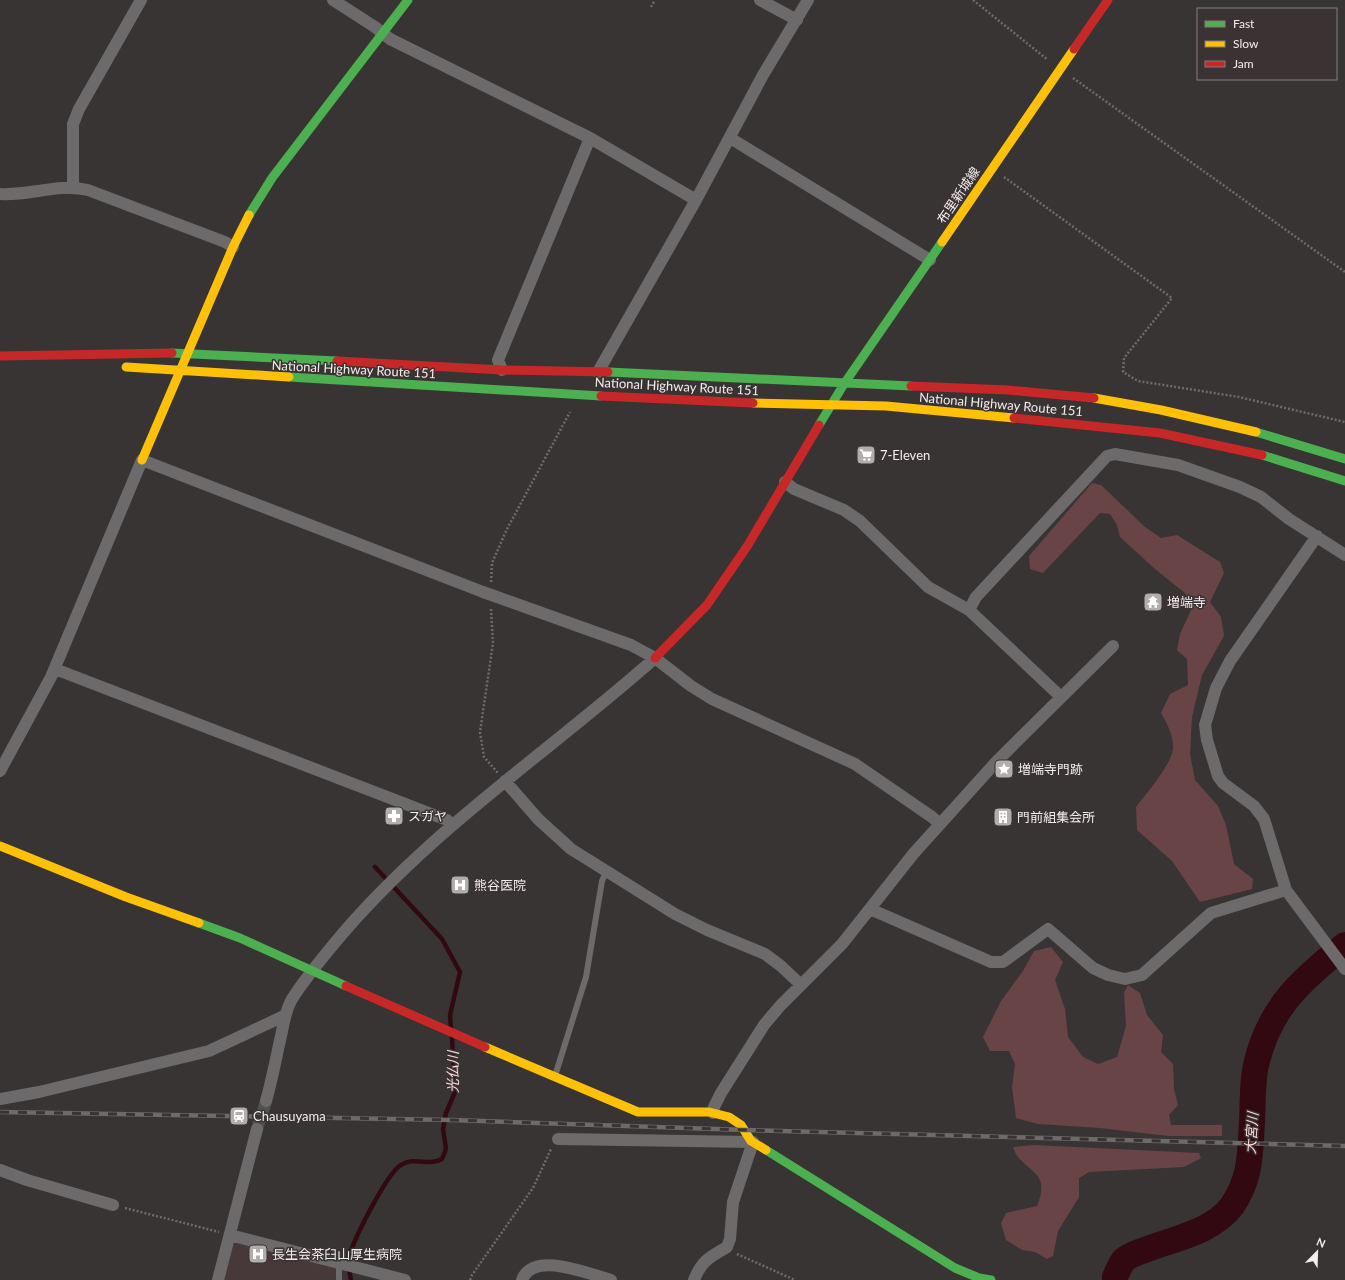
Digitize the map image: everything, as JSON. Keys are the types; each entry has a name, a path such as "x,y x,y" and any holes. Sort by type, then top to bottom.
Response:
{"main road":[{"path":"142,460 233,247 253,208 272,178 408,0"},
{"name":"布里新城線","path":"655,658 707,605 748,545 844,384 1108,0"},
{"name":"National Highway Route 151","path":"1,356 188,353 502,370 598,372 844,384 904,384 1008,390 1104,399 1215,421 1345,459"},
{"name":"National Highway Route 151","path":"1,356 95,364"},
{"name":"National Highway Route 151","path":"118,366 180,372 580,394 886,406 1160,433 1272,457 1345,481"},
{"path":"0,846 126,897 240,938 444,1030 638,1112 654,1115 713,1113 727,1116 741,1123 753,1142 776,1154 955,1268 979,1278 991,1280"}],"street":[{"path":"73,186 73,124 79,109 141,0"},
{"path":"333,0 375,27 390,40 590,138 696,200"},
{"path":"760,0 797,20"},
{"path":"598,372 696,200 763,75 808,0"},
{"path":"502,370 498,360 590,138"},
{"path":"730,138 930,260"},
{"path":"0,194 17,195 59,187 73,186 88,190 225,242 233,247"},
{"path":"969,610 976,597 1106,456 1115,454 1178,465 1240,487 1261,497 1345,555"},
{"path":"0,771 54,669 142,460 491,594 631,645 655,658 691,686 712,699 855,764 940,824"},
{"path":"785,482 794,489 844,510 860,521 928,587 969,610 1061,697"},
{"path":"1317,536 1230,661 1216,688 1205,724 1207,740 1218,776 1223,783 1254,806 1264,819 1286,890 1326,946 1344,968"},
{"path":"713,1113 714,1106 721,1093 764,1025 780,1006 842,944 909,858 997,761 1113,646"},
{"path":"266,1101 284,1016 292,999 353,922 391,882 454,825 505,781 608,700 655,658"},
{"path":"54,669 439,817 454,825"},
{"path":"505,781 538,819 571,849 606,872 707,930 764,954 781,966 801,985"},
{"path":"870,909 991,962 1003,962 1048,929 1093,968 1108,975 1124,979 1142,975 1211,913 1286,890"},
{"path":"0,1099 39,1092 209,1051 284,1016"},
{"path":"218,1280 257,1129"},
{"path":"558,1139 753,1142 733,1202 730,1239 727,1247 708,1257 699,1268 694,1280"},
{"path":"0,1170 26,1180 113,1205"},
{"path":"230,1235 405,1280"},
{"path":"522,1280 524,1273 530,1268 558,1265 611,1280"}],"lane":[{"path":"555,1077 586,977 602,880 606,872"},
{"path":"339,1280 346,1264"}],"path":[{"path":"652,7 655,0"},
{"path":"973,0 1061,70 1345,272"},
{"path":"992,168 1172,298 1124,358 1123,372 1138,381 1238,397 1345,422"},
{"path":"505,781 484,757 480,732 493,643 491,594 492,563 507,530 580,394"},
{"path":"470,1280 533,1188 558,1139"},
{"path":"113,1205 230,1235"},
{"path":"727,1247 734,1253 795,1280"}],"shaded area":[{"path":"1092,483 1101,485 1145,527 1161,538 1177,535 1220,562 1224,573 1210,602 1221,617 1224,636 1202,675 1192,717 1190,754 1195,780 1218,806 1226,825 1234,864 1253,879 1252,889 1200,902 1172,861 1137,830 1136,807 1163,771 1168,763 1173,749 1168,726 1161,713 1170,694 1188,685 1187,659 1177,650 1180,634 1191,610 1186,594 1155,569 1120,537 1117,525 1110,514 1100,513 1043,573 1030,569 1029,556"},
{"path":"1051,947 1063,962 1055,980 1065,1009 1068,1037 1083,1057 1098,1064 1117,1057 1126,1026 1124,993 1128,985 1140,993 1147,1015 1163,1035 1161,1052 1173,1064 1174,1089 1178,1105 1169,1115 1171,1125 1222,1125 1222,1136 1168,1136 1100,1128 1038,1124 1016,1118 1012,1087 1015,1064 1009,1051 990,1051 983,1037 1001,1001 1023,971 1034,951"},
{"path":"1034,1145 1199,1153 1201,1158 1184,1167 1089,1172 1079,1178 1079,1197 1058,1231 1053,1256 1047,1259 1035,1252 1022,1250 1006,1240 1001,1223 1006,1213 1037,1206 1041,1194 1039,1177 1022,1162 1013,1147"},
{"name":"長生会茶臼山厚生病院","path":"233,1240 341,1268 343,1280 222,1280"}],"waterway":[{"name":"光仏川","path":"375,867 442,939 460,972 450,1015 451,1029"},
{"name":"大宮川","path":"1115,1280 1123,1261 1128,1257 1135,1253 1205,1228 1224,1215 1232,1206 1243,1186 1246,1176 1251,1145 1253,1086 1256,1065 1269,1027 1278,1011 1301,983 1314,970 1345,945"},
{"name":"光仏川","path":"351,1280 348,1262 350,1253 370,1210 387,1181 395,1171 406,1162 432,1162 442,1159 446,1149 443,1129 446,1113 455,1092 452,1038"}],"tunnel":[{"path":"257,1129 266,1101"}],"railway":[{"path":"0,1112 452,1120 745,1130 1345,1146"}],"traffic: fast":[{"path":"249,215 272,178 408,0"},
{"path":"819,425 844,384 942,242"},
{"path":"172,353 337,361"},
{"path":"608,372 911,386"},
{"path":"289,377 601,396"},
{"path":"1256,432 1345,459"},
{"path":"1262,455 1345,481"},
{"path":"199,923 240,938 346,986"},
{"path":"766,1150 955,1268 979,1278 991,1280"}],"traffic: slow":[{"path":"942,242 1074,49"},
{"path":"142,460 233,247 249,215"},
{"path":"126,367 289,377"},
{"path":"1094,398 1161,410 1256,432"},
{"path":"753,403 886,406 1014,418"},
{"path":"0,846 126,897 199,923"},
{"path":"485,1047 638,1112 709,1112 729,1117 741,1125 751,1141 766,1150"}],"traffic: jam":[{"path":"1074,49 1108,0"},
{"path":"0,356 172,353"},
{"path":"337,361 502,370 608,372"},
{"path":"911,386 1008,390 1094,398"},
{"path":"601,396 753,403"},
{"path":"1014,418 1160,433 1262,455"},
{"path":"655,658 707,605 748,545 819,425"},
{"path":"346,986 485,1047"}],"place":[{"name":"7-Eleven","path":"866,455"},
{"name":"増端寺","path":"1153,602"},
{"name":"増端寺門跡","path":"1004,769"},
{"name":"スガヤ","path":"394,816"},
{"name":"門前組集会所","path":"1003,817"},
{"name":"熊谷医院","path":"460,885"},
{"name":"Chausuyama","path":"239,1116"},
{"name":"長生会茶臼山厚生病院","path":"258,1254"}]}
